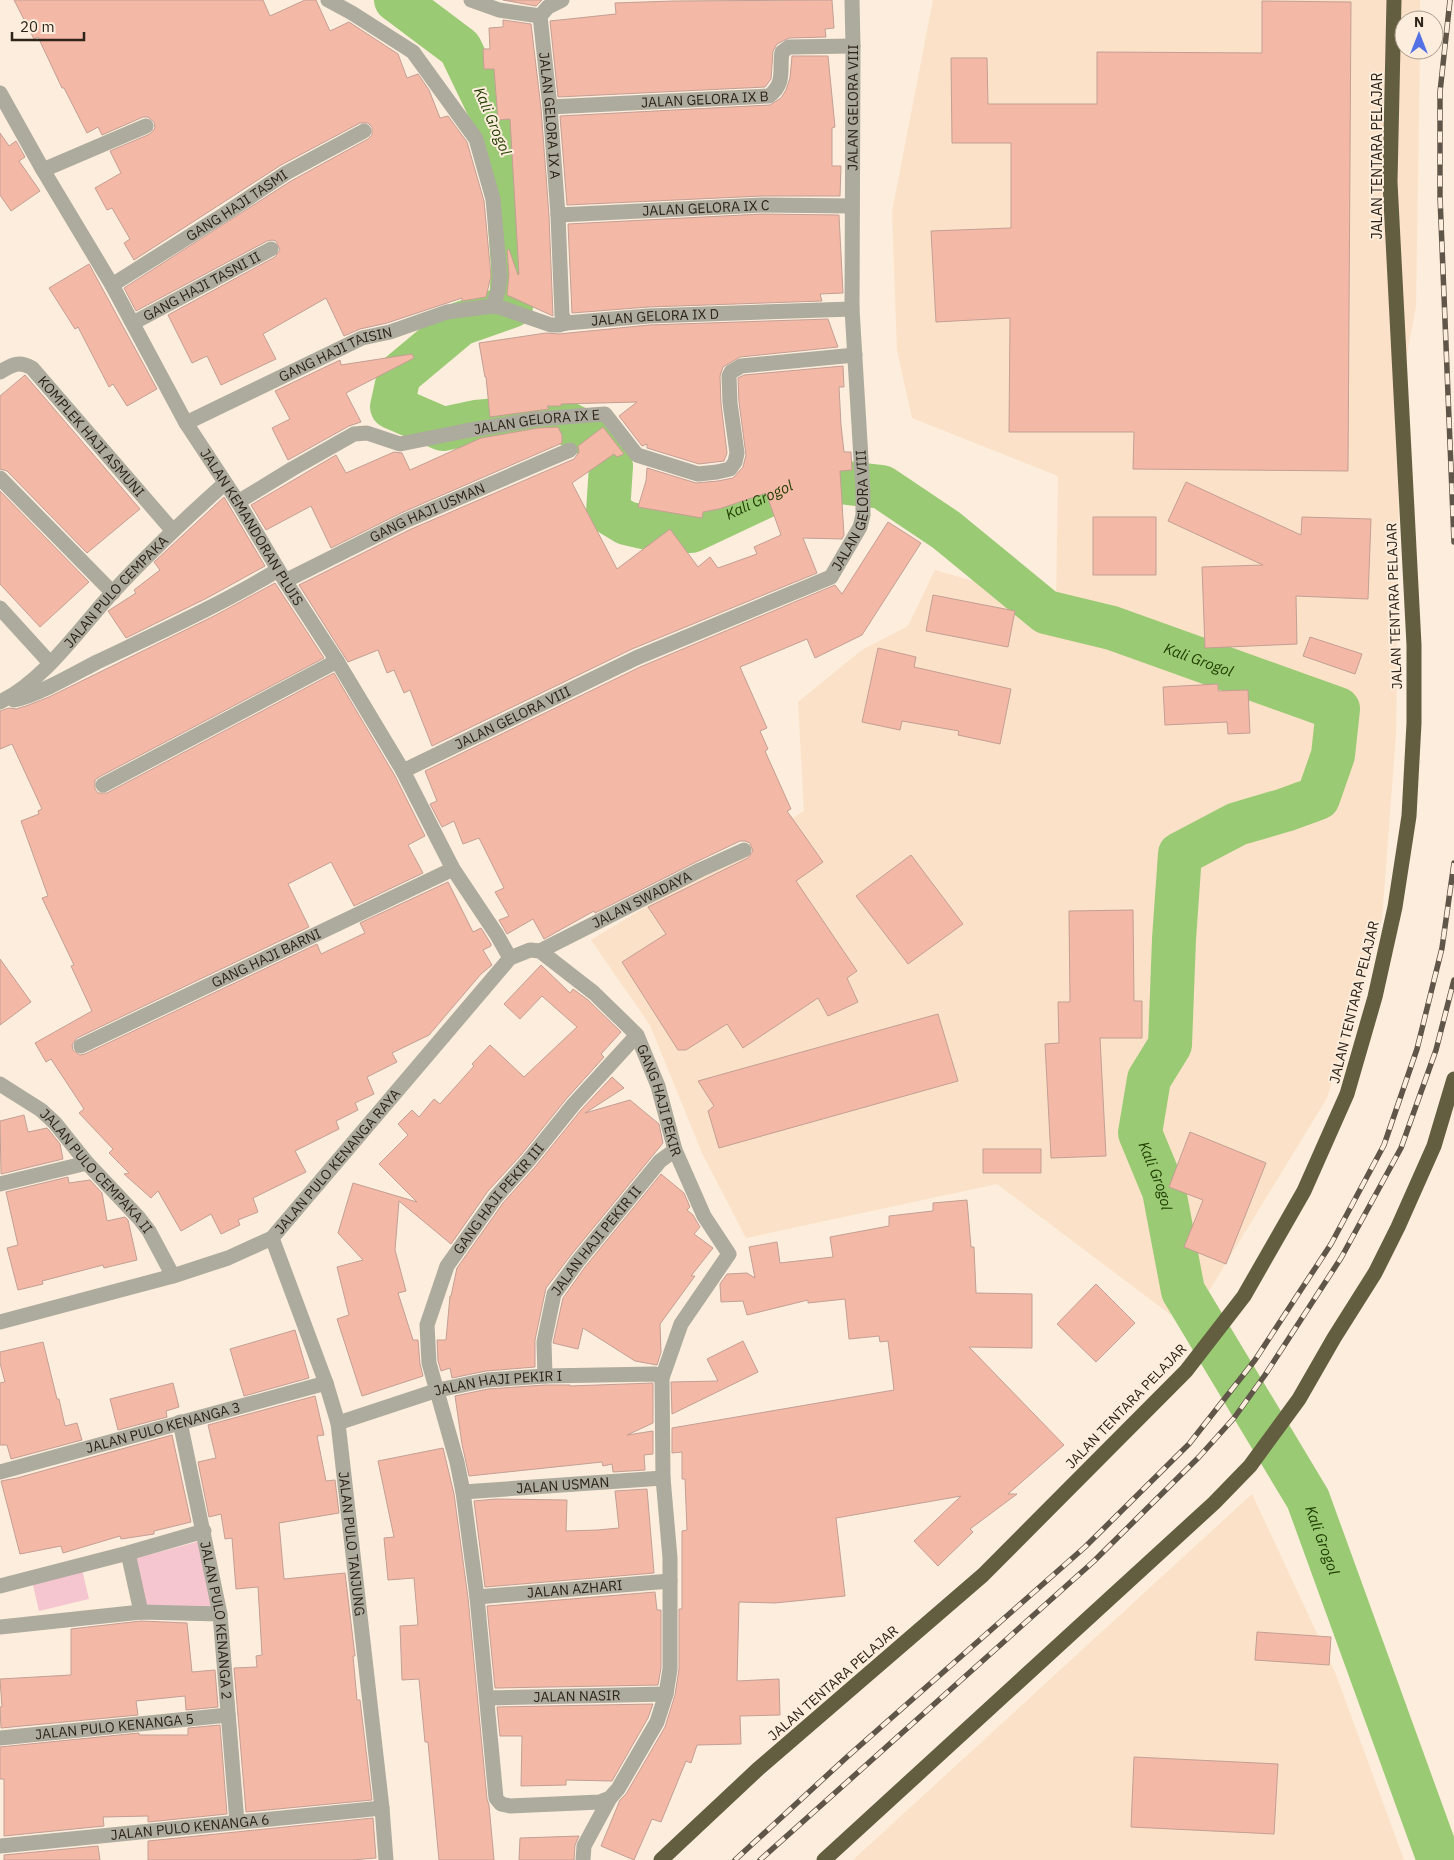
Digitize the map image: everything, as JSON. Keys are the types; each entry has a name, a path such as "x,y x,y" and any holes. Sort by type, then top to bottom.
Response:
{"highway":[{"name":"JALAN TENTARA PELAJAR","path":"662,1860 756,1770 983,1575 1186,1371 1244,1296 1304,1190 1347,1094 1375,997 1395,908 1408,816 1414,723 1414,645 1390,182 1394,0"},
{"path":"824,1860 1214,1504 1250,1466 1299,1399 1334,1338 1375,1273 1394,1236 1434,1146 1454,1079"}],"street":[{"path":"328,0 413,52 476,139 493,199 500,276 496,306"},
{"path":"472,0 499,10 540,16 548,7 562,0"},
{"name":"JALAN GELORA VIII","path":"403,771 636,658 831,576 855,538 863,516 863,492 852,309 852,0"},
{"name":"JALAN GELORA IX A","path":"540,16 550,107 558,215"},
{"name":"JALAN GELORA IX B","path":"550,107 768,96 778,86 781,74 780,61 782,52 789,47 853,46"},
{"name":"JALAN KEMANDORAN PLUIS","path":"0,93 43,170 112,285 186,423 224,484 238,502 281,576 337,661 403,771 452,869 497,935 510,958"},
{"path":"43,170 146,126"},
{"name":"GANG HAJI TASMI","path":"112,285 286,173 364,131"},
{"name":"JALAN GELORA IX C","path":"558,215 762,205 852,206"},
{"path":"558,215 562,315 566,323"},
{"name":"GANG HAJI TASNI II","path":"132,324 271,249"},
{"name":"JALAN GELORA IX D","path":"496,306 559,326 566,323 648,316 852,309"},
{"name":"GANG HAJI TAISIN","path":"186,423 362,338 390,332 447,312 496,306"},
{"name":"JALAN GELORA IX E","path":"238,502 354,434 367,433 400,444 537,419 605,414 637,455 698,474 730,469 735,462 736,453 730,403 729,376 731,372 740,366 855,355"},
{"name":"KOMPLEK HAJI ASMUNI","path":"0,372 14,363 23,363 32,368 173,531"},
{"name":"GANG HAJI USMAN","path":"281,576 570,450"},
{"path":"0,478 112,592"},
{"name":"JALAN PULO CEMPAKA","path":"4,700 32,680 50,663 112,592 173,531 224,484"},
{"name":"JALAN PULO CEMPAKA","path":"4,700 24,698 240,593 281,576"},
{"path":"0,608 50,663"},
{"path":"103,784 337,661"},
{"name":"JALAN SWADAYA","path":"540,951 700,870 744,850"},
{"name":"GANG HAJI BARNI","path":"81,1046 452,869"},
{"path":"510,958 530,950 540,951"},
{"name":"GANG HAJI PEKIR","path":"540,951 594,993 637,1035 658,1086 675,1150 704,1216 729,1254 681,1324 662,1378"},
{"name":"JALAN PULO KENANGA RAYA","path":"0,1322 173,1276 228,1258 272,1238 510,958"},
{"name":"GANG HAJI PEKIR III","path":"610,1798 600,1802 510,1806 501,1804 496,1798 488,1698 463,1492 438,1390 428,1363 427,1326 447,1266 496,1196 528,1161 574,1104 637,1035"},
{"name":"JALAN PULO CEMPAKA II","path":"0,1084 41,1110 55,1123 87,1163 139,1218 173,1276"},
{"name":"JALAN HAJI PEKIR II","path":"545,1376 544,1342 554,1294 578,1261 660,1161 675,1150"},
{"path":"0,1184 87,1163"},
{"name":"JALAN PULO TANJUNG","path":"272,1238 326,1383 338,1423 382,1808 386,1860"},
{"name":"JALAN HAJI PEKIR I","path":"338,1423 438,1390 487,1380 545,1376 655,1374 662,1378"},
{"path":"583,1860 584,1846 610,1798 618,1789 657,1722 666,1694 670,1669 670,1581 664,1478 662,1378"},
{"name":"JALAN PULO KENANGA 3","path":"0,1472 326,1383"},
{"name":"JALAN PULO KENANGA 2","path":"180,1422 220,1614 237,1822"},
{"name":"JALAN USMAN","path":"463,1492 664,1478"},
{"path":"0,1586 204,1531"},
{"path":"128,1553 141,1612"},
{"name":"JALAN AZHARI","path":"477,1597 670,1581"},
{"path":"0,1627 141,1612 220,1614"},
{"name":"JALAN NASIR","path":"488,1698 666,1694"},
{"name":"JALAN PULO KENANGA 5","path":"0,1738 228,1716"},
{"name":"JALAN PULO KENANGA 6","path":"0,1846 382,1808"}],"shaded area":[{"path":"933,0 1420,0 1420,10 1394,10 1394,60 1420,60 1416,306 1400,391 1396,734 1382,919 1327,1098 1187,1327 997,1184 746,1238 702,1153 650,1025 591,940 804,811 798,702 862,650 908,626 935,570 1056,605 1058,476 912,418 897,350 892,212"},
{"path":"1252,1494 1335,1672 1404,1860 853,1860"},
{"path":"204,1540 214,1609 145,1606 133,1559"},
{"path":"82,1569 89,1599 39,1611 32,1581"}],"building":[{"path":"14,0 263,0 270,16 305,0 316,0 330,31 349,22 398,54 407,78 418,74 429,90 440,118 448,116 467,142 484,201 491,276 486,297 462,301 462,298 387,323 360,329 344,336 326,298 263,334 276,359 221,385 207,356 192,363 168,315 275,257 280,250 276,241 267,241 136,311 124,288 291,181 368,139 372,135 372,127 368,123 360,123 281,165 134,260 124,243 130,239 112,208 107,210 95,188 121,173 110,151 150,134 155,128 154,122 148,117 143,117 102,135 98,127 87,133 64,88 62,88 38,37 34,39"},
{"path":"503,0 542,0 536,6"},
{"path":"832,0 834,28 825,29 826,37 789,38 777,44 773,51 771,79 765,87 558,97 550,21 616,14 615,3"},
{"path":"1262,1 1351,2 1348,471 1133,469 1134,432 1009,432 1010,318 936,322 931,231 1011,228 1011,143 952,143 951,58 987,58 988,104 1097,104 1097,52 1262,53"},
{"path":"503,20 531,24 541,108 549,216 553,316 507,295 509,275 507,250 509,249 519,274 510,119 498,120 494,69 484,69 483,49 490,49 489,28 503,27"},
{"path":"792,56 828,56 835,127 832,128 832,166 841,166 840,196 762,196 567,205 560,116 770,105 781,98 786,90 790,78"},
{"path":"0,133 9,146 16,141 25,157 19,161 40,191 11,211 0,195"},
{"path":"762,214 839,215 843,293 820,294 822,301 648,307 572,313 568,224"},
{"path":"89,264 157,389 127,406 113,384 109,387 78,327 75,329 49,288"},
{"path":"828,319 838,347 740,357 723,367 720,376 721,404 727,453 724,461 699,464 647,448 647,444 642,446 619,416 637,402 561,404 561,406 547,406 549,409 490,417 486,377 479,343 546,333 559,334 649,325"},
{"path":"412,354 414,358 346,393 361,422 349,426 288,460 272,428 290,419 275,391 340,360 341,365"},
{"path":"843,366 844,387 839,387 841,425 844,452 851,452 852,470 840,471 844,535 842,539 803,538 817,573 632,649 432,746 410,690 404,693 394,670 387,673 378,650 348,662 299,585 409,530 574,459 579,452 578,446 603,427 624,454 617,457 614,454 572,483 617,569 670,529 698,567 710,557 718,568 757,554 754,547 781,535 766,493 719,509 703,512 702,518 638,507 646,481 647,468 696,483 733,478 743,467 746,455 738,378 744,375"},
{"path":"25,375 140,509 87,553 7,471 0,469 0,396"},
{"path":"558,427 562,435 562,443 401,513 331,548 311,506 266,530 251,505 336,455 346,473 394,452 402,453 410,470 481,438 538,428"},
{"path":"1186,482 1301,535 1302,517 1371,519 1368,599 1296,596 1297,644 1205,648 1202,567 1263,565 1168,521"},
{"path":"0,491 89,582 40,627 0,584"},
{"path":"224,497 265,566 207,598 126,638 108,611 136,593 134,590 160,570 154,562"},
{"path":"1093,517 1156,517 1156,575 1093,575"},
{"path":"888,522 921,543 862,635 815,658 807,639 740,667 767,728 760,731 768,749 765,751 791,809 787,811 823,862 796,881 857,971 847,978 858,1002 828,1016 818,998 743,1048 727,1024 686,1050 678,1050 622,962 666,934 648,907 748,858 753,851 750,843 740,841 595,913 594,911 544,939 533,919 507,934 499,920 509,916 495,892 504,888 479,838 463,844 454,821 442,827 430,804 437,801 425,771 640,667 835,585 842,594"},
{"path":"275,583 324,658 99,777 95,780 95,789 98,793 107,793 334,673 395,776 425,836 408,845 423,873 354,906 331,862 288,884 309,927 77,1038 72,1045 73,1050 80,1055 85,1054 317,944 321,954 365,933 360,923 448,882 473,932 481,928 491,944 491,946 483,950 492,965 481,974 429,1035 392,1053 397,1062 367,1077 374,1094 355,1103 358,1110 336,1121 339,1129 295,1151 306,1172 253,1198 258,1212 238,1220 240,1225 221,1234 211,1214 181,1231 158,1191 151,1198 124,1174 129,1173 109,1153 113,1149 79,1113 84,1109 51,1059 46,1062 35,1043 92,1011 71,966 74,965 42,898 48,896 21,821 39,814 38,811 42,809 12,744 0,749 0,711 9,708 16,709 49,697 216,615"},
{"path":"933,595 1015,611 1008,647 926,631"},
{"path":"1310,637 1362,654 1355,674 1303,656"},
{"path":"878,648 916,657 914,667 1011,689 1000,744 958,735 959,731 902,721 900,730 862,722"},
{"path":"1218,684 1218,691 1248,690 1250,733 1228,734 1227,722 1165,725 1163,687"},
{"path":"911,855 963,924 908,964 856,896"},
{"path":"1133,910 1134,1001 1142,1001 1142,1038 1100,1038 1106,1156 1051,1158 1045,1044 1059,1043 1058,1002 1070,1002 1069,911"},
{"path":"0,959 31,1002 0,1025"},
{"path":"541,965 570,993 573,989 588,1000 621,1032 601,1054 604,1057 488,1191 451,1244 399,1201 395,1250 406,1291 398,1293 413,1340 418,1340 423,1376 362,1396 337,1319 349,1315 337,1267 363,1260 338,1233 353,1183 417,1202 379,1164 408,1135 398,1124 412,1110 419,1117 434,1099 440,1104 490,1045 524,1077 577,1027 542,996 520,1019 504,1004"},
{"path":"938,1014 958,1081 719,1148 708,1111 714,1106 698,1081"},
{"path":"612,1077 624,1088 585,1113 630,1100 659,1124 663,1143 546,1288 535,1340 535,1367 486,1371 452,1378 450,1368 441,1371 438,1361 437,1340 446,1340 450,1296 457,1268 503,1203 581,1110"},
{"path":"24,1115 28,1132 48,1129 60,1144 63,1159 1,1174 0,1121"},
{"path":"1190,1132 1266,1163 1226,1264 1184,1247 1203,1200 1169,1187"},
{"path":"983,1149 1041,1149 1041,1173 983,1173"},
{"path":"661,1174 684,1193 690,1207 687,1210 693,1215 700,1227 694,1234 713,1248 691,1276 695,1276 660,1324 661,1352 657,1365 635,1361 583,1328 578,1349 553,1343 563,1298 585,1267"},
{"path":"68,1177 69,1183 90,1180 102,1193 107,1221 125,1217 128,1220 137,1260 104,1268 103,1265 42,1281 43,1284 18,1290 7,1248 18,1245 6,1192"},
{"path":"967,1200 971,1247 974,1247 976,1293 1032,1294 1032,1348 969,1347 1064,1445 1008,1494 1017,1494 970,1529 973,1532 938,1566 914,1541 961,1496 836,1518 845,1596 775,1603 739,1602 737,1681 779,1679 780,1715 740,1716 741,1744 697,1745 691,1763 686,1761 661,1822 652,1819 634,1860 601,1846 620,1800 626,1794 665,1727 675,1695 679,1669 679,1609 682,1609 682,1531 687,1530 685,1479 682,1479 682,1452 672,1453 672,1428 894,1390 888,1341 880,1342 879,1336 849,1339 845,1299 808,1303 808,1300 747,1315 743,1301 721,1302 720,1284 727,1274 747,1273 755,1278 749,1247 777,1242 780,1263 833,1257 830,1237 889,1226 889,1216 933,1211 933,1203"},
{"path":"1096,1284 1135,1323 1096,1362 1057,1324"},
{"path":"295,1330 309,1378 244,1396 230,1349"},
{"path":"743,1341 758,1372 672,1414 671,1382 718,1381 707,1359"},
{"path":"43,1342 65,1426 77,1423 82,1440 11,1459 7,1445 0,1445 0,1383 5,1382 0,1363 0,1352"},
{"path":"173,1383 179,1407 166,1411 167,1417 118,1430 110,1399"},
{"path":"653,1383 653,1423 627,1435 653,1431 653,1454 644,1455 645,1470 613,1472 612,1464 603,1466 602,1462 469,1476 455,1396 488,1389 545,1385"},
{"path":"315,1396 324,1435 317,1436 326,1481 335,1480 339,1513 279,1523 284,1579 345,1573 355,1656 353,1656 357,1700 360,1700 372,1800 246,1812 234,1668 257,1667 256,1656 262,1655 258,1587 236,1589 232,1538 225,1539 221,1514 209,1517 198,1462 216,1458 208,1425"},
{"path":"172,1435 191,1522 154,1531 154,1534 121,1539 120,1536 63,1553 61,1546 20,1554 1,1481"},
{"path":"443,1448 454,1494 468,1598 494,1860 439,1860 428,1742 425,1742 419,1679 402,1680 400,1626 418,1625 414,1578 388,1580 384,1538 394,1537 378,1461"},
{"path":"647,1489 654,1573 485,1587 474,1501 496,1499 567,1500 566,1531 598,1530 619,1528 615,1491"},
{"path":"655,1592 657,1610 661,1610 661,1668 658,1685 495,1688 487,1606"},
{"path":"141,1621 187,1623 192,1672 215,1670 218,1707 186,1710 185,1696 136,1701 138,1715 1,1728 0,1679 71,1675 71,1629"},
{"path":"1257,1632 1331,1637 1329,1665 1255,1660"},
{"path":"653,1704 648,1718 612,1781 566,1780 566,1785 521,1786 522,1736 500,1736 497,1707"},
{"path":"220,1725 227,1814 148,1822 148,1816 103,1817 104,1826 4,1836 4,1779 0,1779 0,1747 139,1733 139,1735 188,1735 188,1728"},
{"path":"1134,1757 1278,1764 1274,1834 1131,1827"},
{"path":"373,1818 376,1858 352,1860 148,1860 148,1841"},
{"path":"579,1836 575,1845 574,1860 519,1860 520,1838"},
{"path":"98,1846 100,1860 4,1860 4,1855"}],"waterway":[{"name":"Kali Grogol","path":"396,0 460,48 510,152 510,224 513,268 511,306 460,324 399,375 392,407 443,429 476,422 550,415 591,435 611,466 608,512 626,523 661,531 691,531 804,478 882,487 946,530 1046,612 1112,628 1338,709 1333,755 1318,798 1237,824 1180,854 1174,939 1170,1045 1149,1079 1140,1133 1164,1191 1183,1291 1308,1499 1439,1860"}],"railway":[{"path":"1450,0 1440,92 1440,197 1454,542"},
{"path":"735,1860 847,1757 1085,1547 1189,1444 1255,1360 1331,1244 1384,1145 1417,1049 1442,948 1454,863"},
{"path":"760,1860 1093,1562 1199,1457 1234,1418 1265,1375 1341,1258 1401,1148 1436,1050 1454,980"}]}
